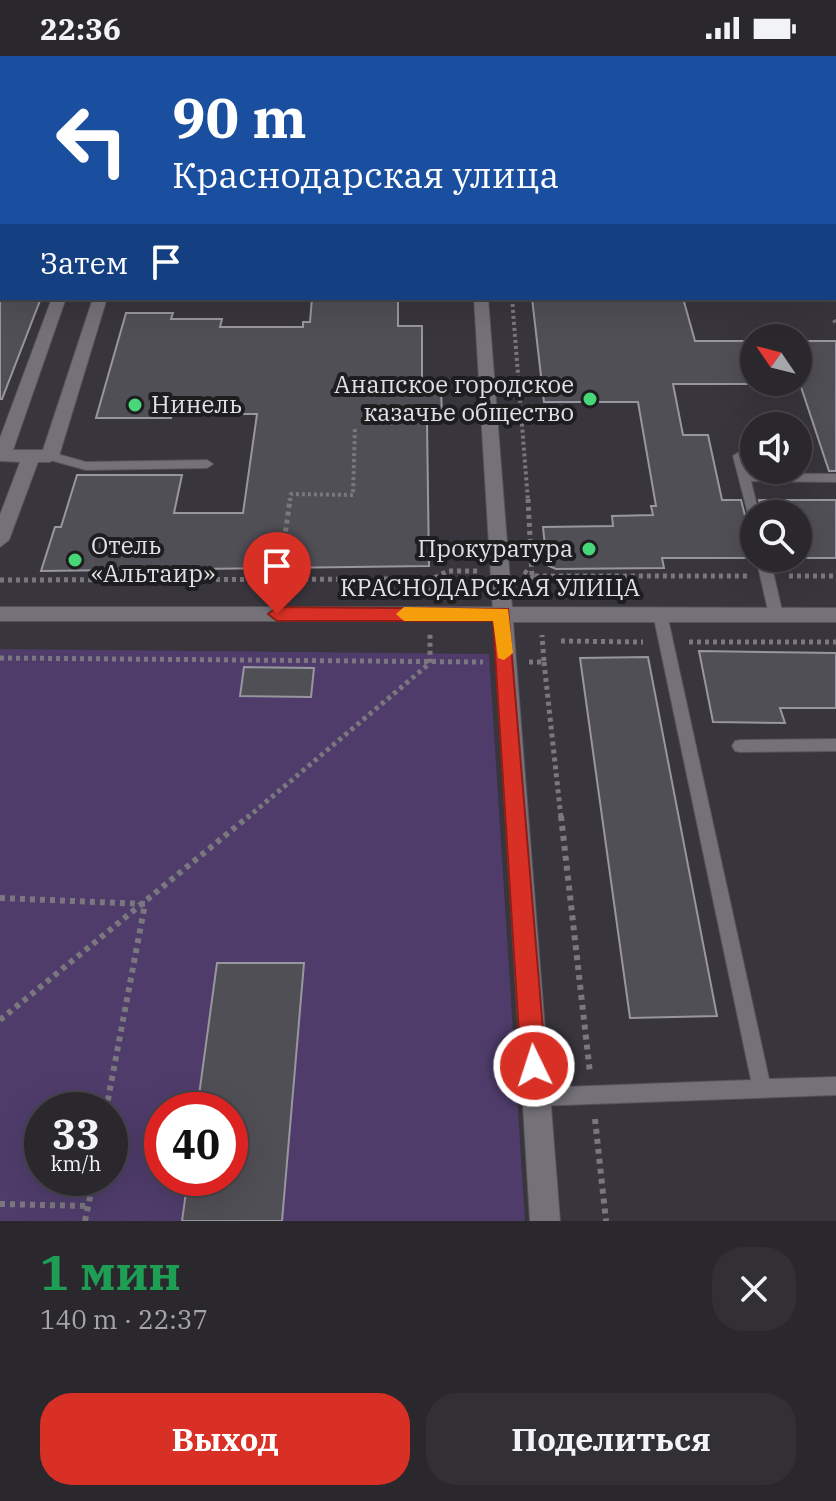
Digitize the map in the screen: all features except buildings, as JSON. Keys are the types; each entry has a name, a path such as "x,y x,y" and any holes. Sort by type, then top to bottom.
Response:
{"street":[{"path":"40,456 2,456 58,300"},
{"path":"0,540 40,456 99,300"},
{"path":"481,300 545,1221"},
{"name":"КРАСНОДАРСКАЯ УЛИЦА","path":"0,614 836,615"}],"lane":[{"path":"40,456 86,466 207,464"},
{"path":"739,456 740,460"},
{"path":"812,478 836,478"},
{"path":"766,572 776,615"},
{"path":"660,614 762,1089"},
{"path":"740,746 836,745"},
{"path":"536,1097 836,1086"}],"path":[{"path":"512,300 526,455 532,576 836,576"},
{"path":"279,579 291,494 353,495 355,427"},
{"path":"278,517 288,517"},
{"path":"0,580 432,579"},
{"path":"0,658 430,663 145,904 0,1020"},
{"path":"544,662 606,1221"},
{"path":"0,898 145,904"},
{"path":"109,1092 145,904"},
{"path":"85,1221 90,1196"},
{"path":"0,1204 88,1206"}],"shaded area":[{"path":"0,649 489,654 525,1221 0,1221"}],"slow traffic":[{"path":"404,614 501,614 504,653"}],"place":[{"name":"Анапское городское казачье общество","path":"590,399"},
{"name":"Нинель","path":"135,405"},
{"name":"Прокуратура","path":"589,549"},
{"name":"Отель «Альтаир»","path":"75,560"}],"route":[{"path":"277,614 501,614 534,1066"}]}
